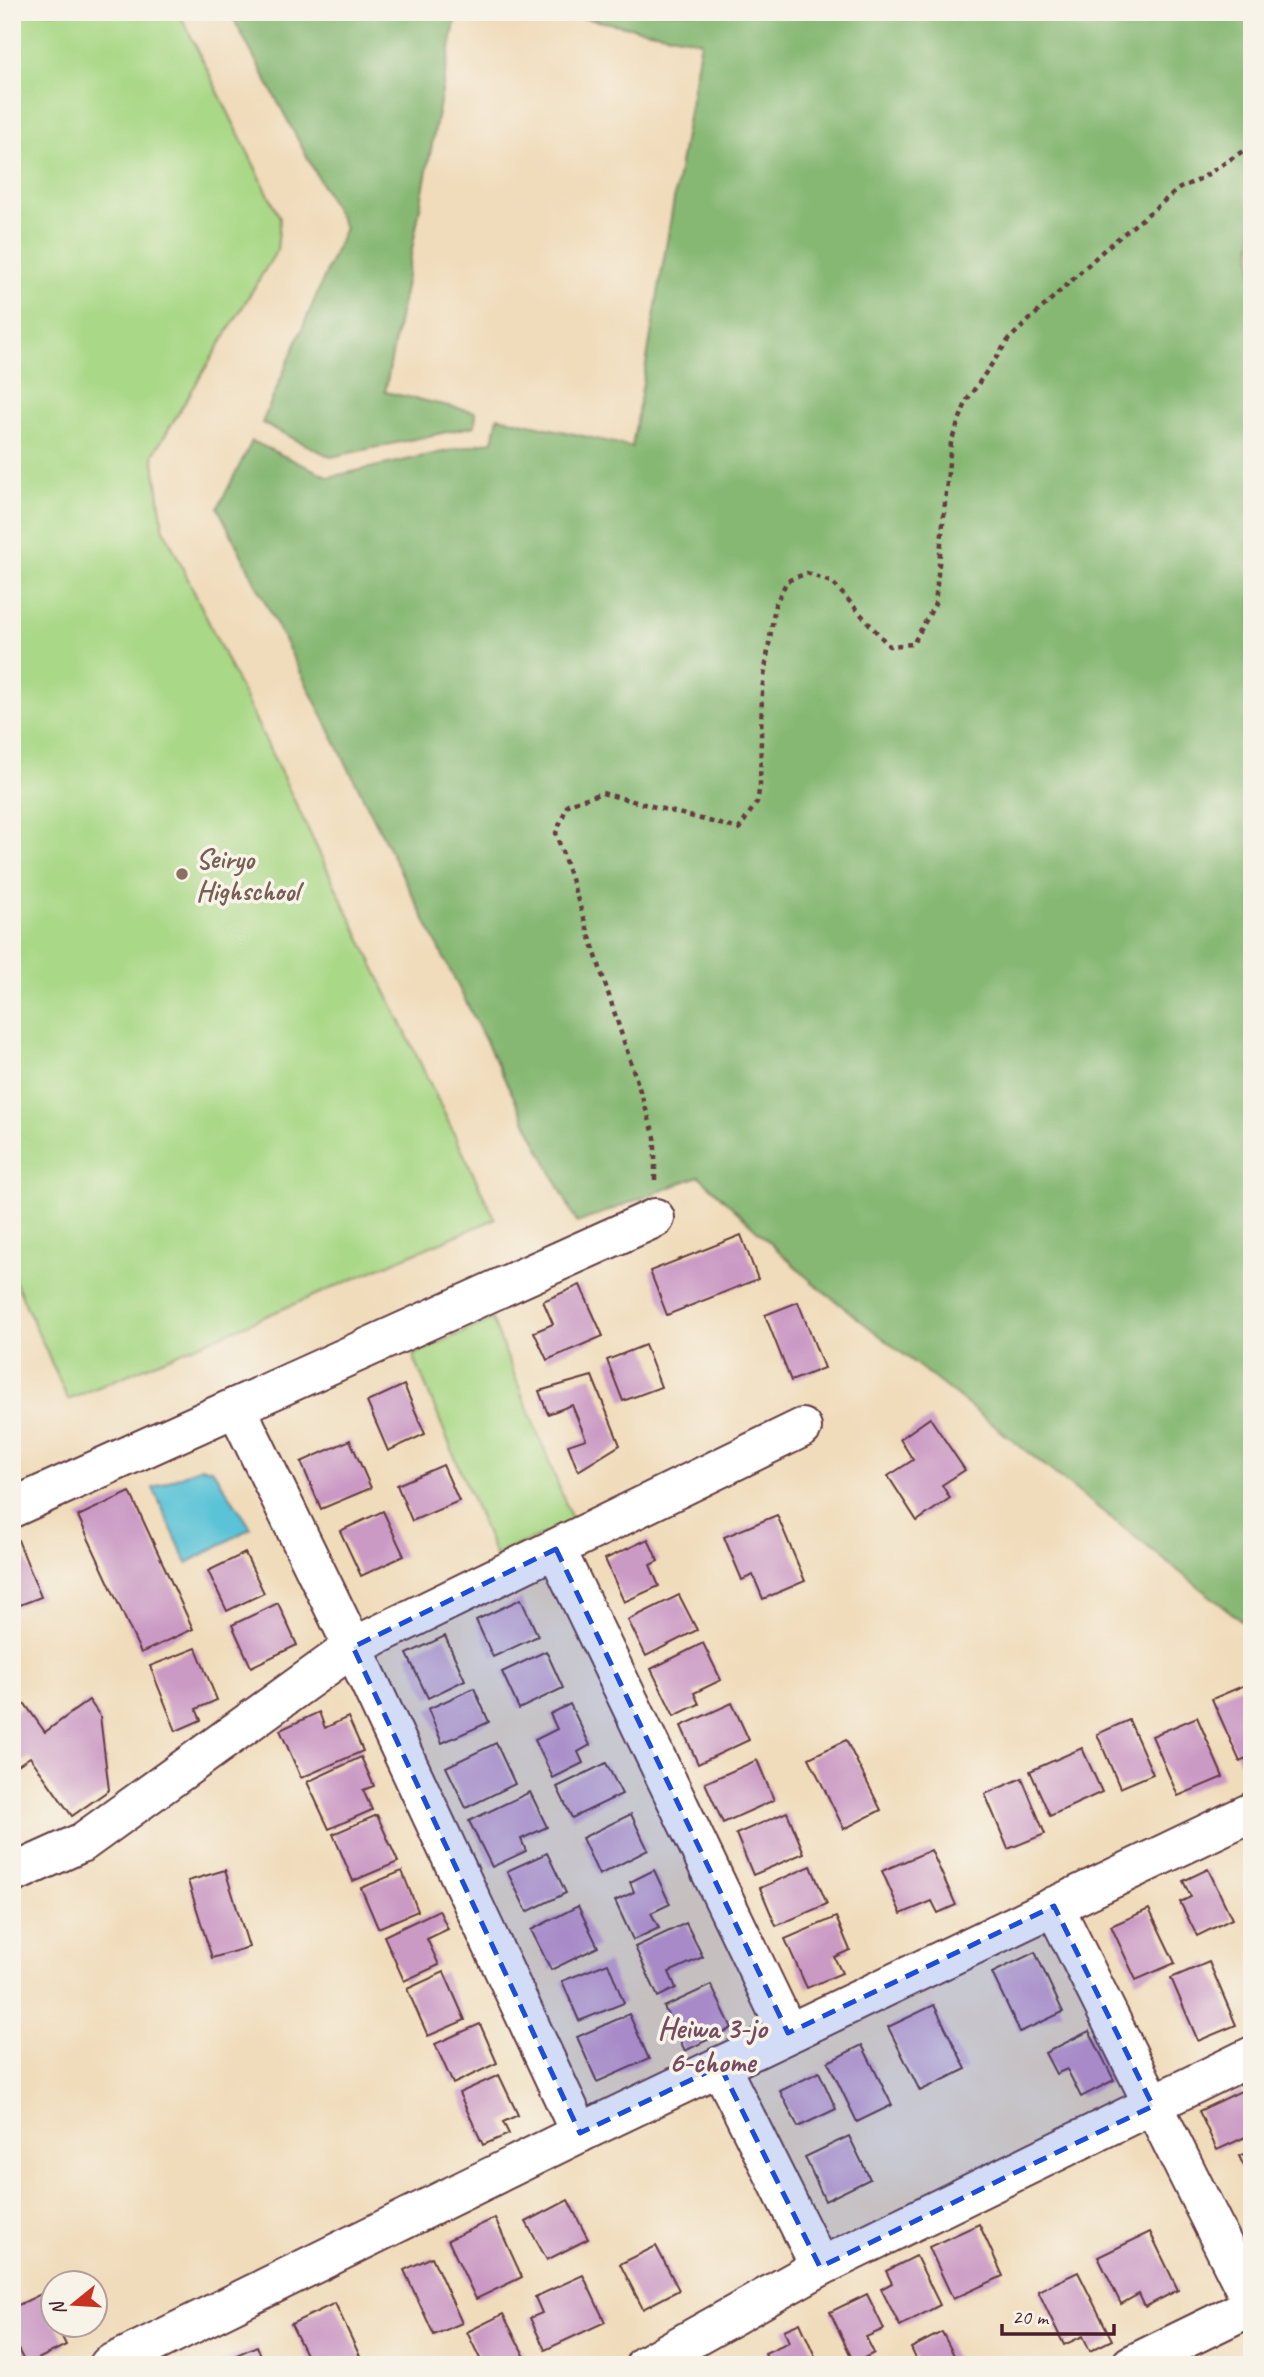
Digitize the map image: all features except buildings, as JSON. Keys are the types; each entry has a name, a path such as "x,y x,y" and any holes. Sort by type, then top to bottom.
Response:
{"street":[{"path":"12,1508 655,1218"},
{"path":"236,1407 580,2133"},
{"path":"12,1874 83,1842 352,1647 802,1427"},
{"path":"556,1549 788,2033"},
{"path":"110,2365 580,2133 1252,1812"},
{"path":"1054,1906 1252,2305 1131,2365"},
{"path":"645,2365 820,2267 1252,2056"},
{"path":"720,2066 820,2267"}],"path":[{"path":"655,1218 655,1137 556,833 568,804 602,793 739,830 757,802 760,786 762,690 775,606 787,581 807,573 833,583 889,646 913,644 935,604 951,442 967,401 1009,339 1105,250 1180,188 1202,178 1252,145"}],"highlighted area":[{"path":"556,1549 788,2033 1054,1906 1153,2106 820,2267 720,2066 580,2133 353,1647"}],"green space":[{"name":"Seiryo Highschool","path":"12,12 179,12 280,218 277,250 153,455 163,527 495,1219 68,1400 12,1274"},
{"path":"230,12 457,12 385,392 476,412 475,426 331,457 262,423 345,228"},
{"path":"552,12 1252,12 1252,1629 813,1283 699,1176 577,1223 218,508 252,441 329,477 493,441 498,417 632,447 701,41"},
{"path":"492,1319 573,1522 495,1555 413,1355"}],"water":[{"path":"201,1467 212,1469 251,1528 187,1563 153,1488"}],"place":[{"name":"Seiryo Highschool","path":"182,874"}],"district":[{"name":"Heiwa 3-jo 6-chome","path":"712,2045"}]}
